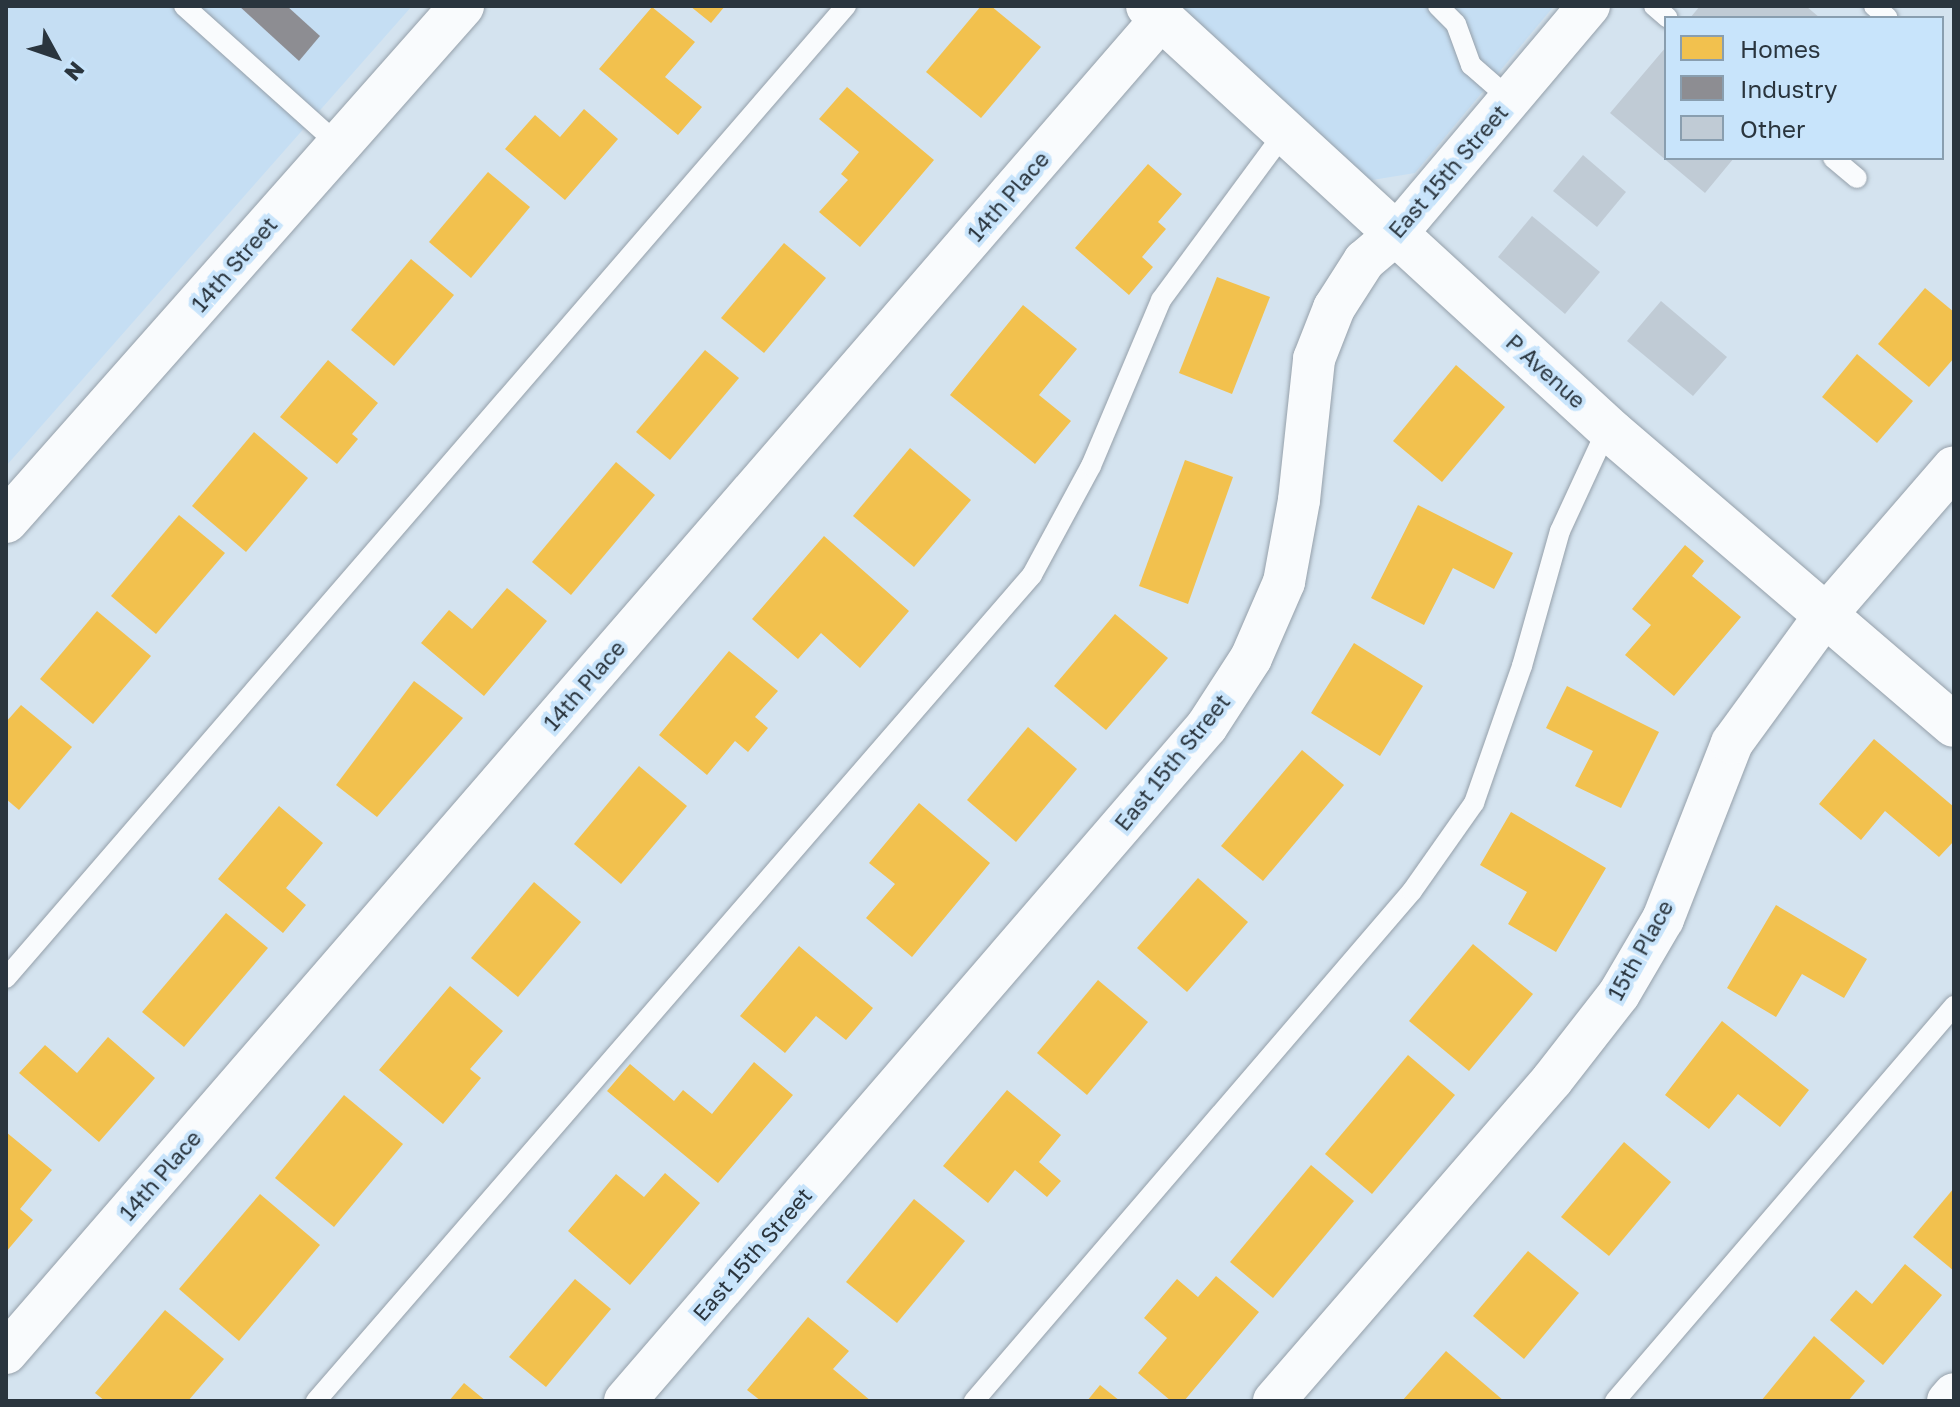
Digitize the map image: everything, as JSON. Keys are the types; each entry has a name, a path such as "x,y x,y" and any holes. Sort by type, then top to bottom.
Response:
{"street":[{"name":"14th Street","path":"6,521 462,6"},
{"name":"East 15th Street","path":"625,1401 1207,726 1251,658 1284,582 1299,500 1314,359 1334,308 1364,261 1396,234 1510,99 1578,10"},
{"name":"P Avenue","path":"1155,12 1608,427 1824,617 1954,725"},
{"name":"14th Place","path":"6,1353 1155,12"},
{"name":"15th Place","path":"1274,1401 1552,1080 1619,994 1663,919 1732,743 1824,617 1954,467"},
{"path":"1948,1401 1954,1394"}],"lane":[{"path":"184,6 339,145"},
{"path":"6,978 846,6"},
{"path":"1438,6 1456,24 1471,65 1510,99"},
{"path":"316,1401 1032,575 1091,466 1161,300 1285,132"},
{"path":"1835,160 1857,178"},
{"path":"974,1401 1412,891 1474,803 1522,666 1560,531 1608,427"},
{"path":"1615,1401 1954,1006"}],"shaded area":[{"path":"6,6 412,6 6,466"},
{"path":"1175,6 1554,6 1415,173 1366,181"}],"building: Homes":[{"path":"690,6 725,6 711,23"},
{"path":"981,6 991,6 1041,47 981,118 926,72"},
{"path":"652,7 695,42 665,77 702,107 678,135 599,69"},
{"path":"847,87 934,160 860,247 819,212 848,180 841,174 859,152 819,119"},
{"path":"584,109 618,139 565,200 505,149 535,115 560,137"},
{"path":"1148,164 1182,194 1158,222 1166,229 1142,257 1153,267 1129,295 1075,248"},
{"path":"488,172 530,207 471,278 429,242"},
{"path":"784,243 826,278 764,353 721,318"},
{"path":"411,259 454,295 394,366 351,330"},
{"path":"1217,277 1270,297 1232,394 1179,373"},
{"path":"1925,288 1954,312 1954,358 1929,387 1878,344"},
{"path":"1023,305 1077,349 1039,395 1071,421 1035,464 950,395"},
{"path":"705,350 739,378 670,460 636,432"},
{"path":"1857,354 1913,401 1877,443 1822,397"},
{"path":"328,360 378,403 352,434 358,439 337,464 280,417"},
{"path":"1456,365 1505,407 1442,482 1393,441"},
{"path":"254,432 308,478 246,552 192,506"},
{"path":"910,448 971,500 914,567 853,516"},
{"path":"1185,460 1233,477 1188,604 1139,586"},
{"path":"616,462 655,495 571,595 532,562"},
{"path":"1418,505 1513,553 1494,589 1453,568 1424,625 1371,598"},
{"path":"179,515 225,553 156,634 111,596"},
{"path":"824,536 909,611 860,668 821,633 798,659 752,619"},
{"path":"1685,545 1704,561 1692,576 1741,617 1674,696 1625,655 1651,625 1632,609"},
{"path":"507,588 547,621 484,696 421,643 449,610 472,629"},
{"path":"97,611 151,656 93,724 40,679"},
{"path":"1115,614 1168,658 1106,730 1054,686"},
{"path":"1354,643 1423,686 1380,756 1311,713"},
{"path":"729,651 778,691 755,717 768,728 748,752 735,741 707,775 659,735"},
{"path":"414,681 463,718 377,817 336,785"},
{"path":"1567,686 1659,732 1621,808 1575,786 1593,751 1546,728"},
{"path":"21,705 72,747 19,810 6,799 6,722"},
{"path":"1028,727 1077,769 1016,842 967,800"},
{"path":"1874,739 1954,807 1954,841 1939,857 1885,811 1861,840 1819,804"},
{"path":"1302,750 1344,785 1263,881 1221,846"},
{"path":"639,766 687,806 621,884 574,844"},
{"path":"919,803 990,863 912,957 866,918 895,884 869,863"},
{"path":"279,806 323,843 286,888 306,905 283,933 218,879"},
{"path":"1511,812 1606,868 1556,952 1508,924 1527,892 1480,865"},
{"path":"1198,878 1248,922 1187,992 1137,948"},
{"path":"534,882 581,922 518,997 471,958"},
{"path":"1776,905 1867,959 1844,998 1802,974 1776,1017 1727,988"},
{"path":"226,913 268,948 184,1047 142,1012"},
{"path":"1473,944 1533,994 1469,1071 1409,1021"},
{"path":"799,946 873,1008 846,1040 816,1016 785,1053 740,1016"},
{"path":"1098,980 1148,1022 1087,1095 1037,1053"},
{"path":"450,986 503,1031 470,1069 481,1078 443,1124 379,1070"},
{"path":"1722,1021 1809,1090 1780,1127 1738,1094 1709,1129 1665,1095"},
{"path":"108,1037 155,1078 99,1142 19,1073 45,1045 77,1073"},
{"path":"1408,1055 1455,1095 1372,1194 1325,1154"},
{"path":"754,1062 793,1095 718,1183 607,1091 630,1064 674,1101 683,1090 712,1114"},
{"path":"1007,1090 1061,1135 1039,1162 1061,1181 1047,1197 1015,1170 988,1203 943,1166"},
{"path":"344,1095 403,1144 334,1227 275,1178"},
{"path":"6,1132 52,1170 20,1209 33,1220 6,1252"},
{"path":"1624,1142 1671,1182 1609,1256 1561,1217"},
{"path":"1311,1165 1354,1201 1273,1298 1230,1262"},
{"path":"665,1173 700,1203 630,1285 568,1231 616,1174 644,1197"},
{"path":"1954,1188 1954,1271 1913,1237"},
{"path":"260,1194 320,1245 239,1341 179,1289"},
{"path":"914,1199 965,1241 897,1323 846,1282"},
{"path":"1528,1251 1579,1293 1524,1359 1473,1316"},
{"path":"1905,1264 1942,1295 1883,1365 1830,1320 1856,1290 1872,1304"},
{"path":"1216,1276 1259,1312 1184,1401 1171,1401 1138,1373 1167,1338 1144,1318 1177,1279 1198,1297"},
{"path":"575,1279 611,1309 546,1387 509,1357"},
{"path":"165,1310 224,1359 188,1401 105,1401 95,1393"},
{"path":"808,1317 849,1351 833,1369 871,1401 761,1401 747,1390"},
{"path":"1814,1336 1865,1381 1848,1401 1761,1401"},
{"path":"1446,1351 1504,1401 1402,1401"},
{"path":"464,1383 486,1401 449,1401"},
{"path":"1100,1385 1120,1401 1087,1401"}],"building: Industry":[{"path":"239,6 287,6 320,36 299,61"}],"building: Other":[{"path":"1700,6 1806,6 1818,16 1692,16"},
{"path":"1664,49 1664,158 1610,113"},
{"path":"1583,155 1626,192 1597,227 1553,191"},
{"path":"1666,160 1732,160 1705,193"},
{"path":"1532,216 1600,272 1565,314 1498,257"},
{"path":"1661,301 1727,357 1693,396 1627,341"}]}
